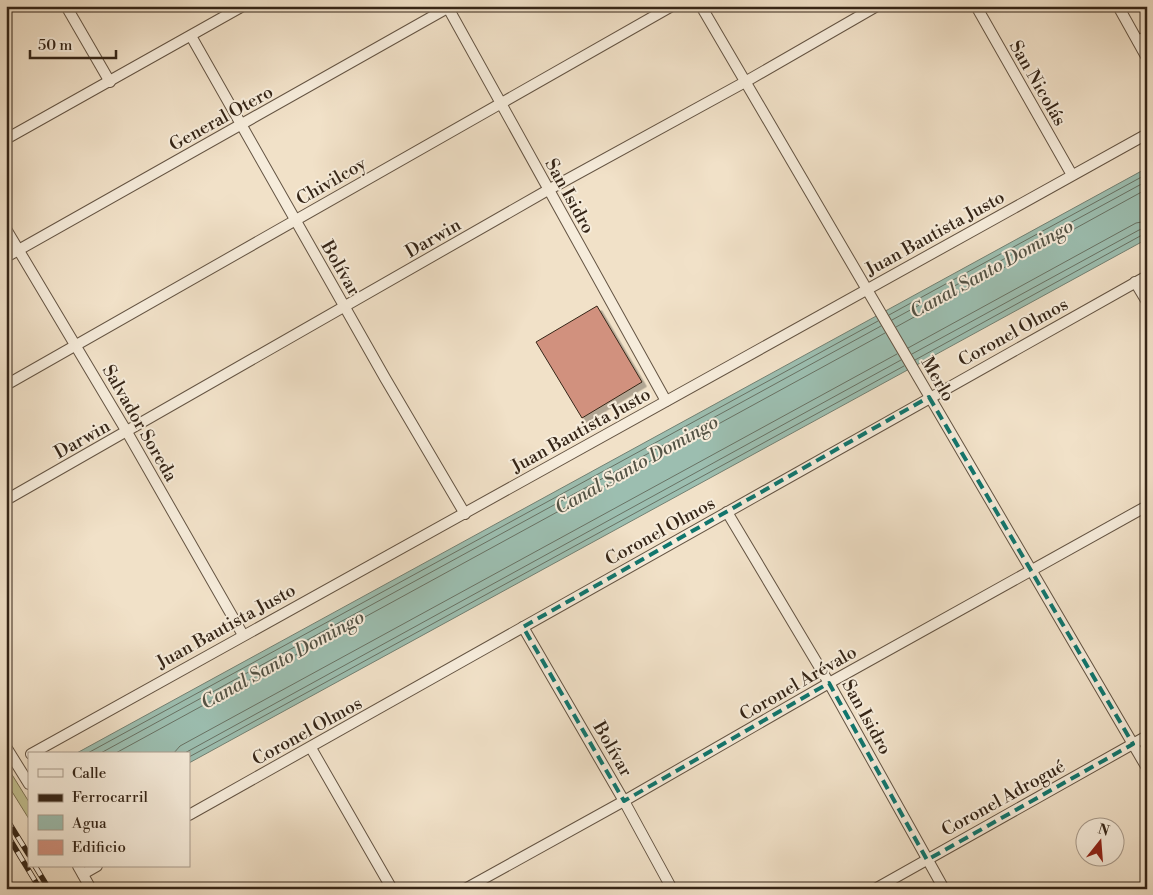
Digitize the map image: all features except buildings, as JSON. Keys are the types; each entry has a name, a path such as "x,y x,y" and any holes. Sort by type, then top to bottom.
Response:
{"street":[{"path":"66,6 110,82"},
{"path":"6,139 243,6"},
{"name":"Chivilcoy","path":"6,385 672,6"},
{"name":"Merlo","path":"701,6 1147,768"},
{"name":"Darwin","path":"6,500 345,308 548,190 746,82 877,6"},
{"name":"San Nicolás","path":"976,6 1072,175"},
{"path":"1118,6 1142,38 1147,58"},
{"name":"San Isidro","path":"449,7 500,104 666,401"},
{"name":"General Otero","path":"6,257 449,7"},
{"name":"Bolívar","path":"191,36 464,514"},
{"name":"Juan Bautista Justo","path":"34,752 243,634 464,514 1147,134"},
{"name":"Salvador Soreda","path":"6,229 127,432 243,634"},
{"name":"Coronel Olmos","path":"190,814 1147,276"},
{"path":"1135,282 1147,302"},
{"name":"Coronel Arévalo","path":"465,889 1147,506"},
{"name":"San Isidro","path":"727,512 829,683 944,889"},
{"name":"Bolívar","path":"523,627 624,801 672,889"},
{"name":"Coronel Adrogué","path":"875,889 1147,736"},
{"path":"6,747 28,782"},
{"path":"311,748 392,889"},
{"name":"Juan Bautista Justo","path":"16,762 28,755"},
{"path":"80,870 91,889"}],"highlighted area":[{"path":"929,397 1133,744 927,860 829,683 624,801 523,627"}],"shaded area":[{"path":"6,765 28,800 28,817 6,782"}],"water":[{"name":"Canal Santo Domingo","path":"1147,168 1147,239 190,762 190,752 79,752"}],"railway":[{"path":"6,818 28,853"},
{"path":"6,833 40,889"},
{"path":"36,868 49,889"}]}
